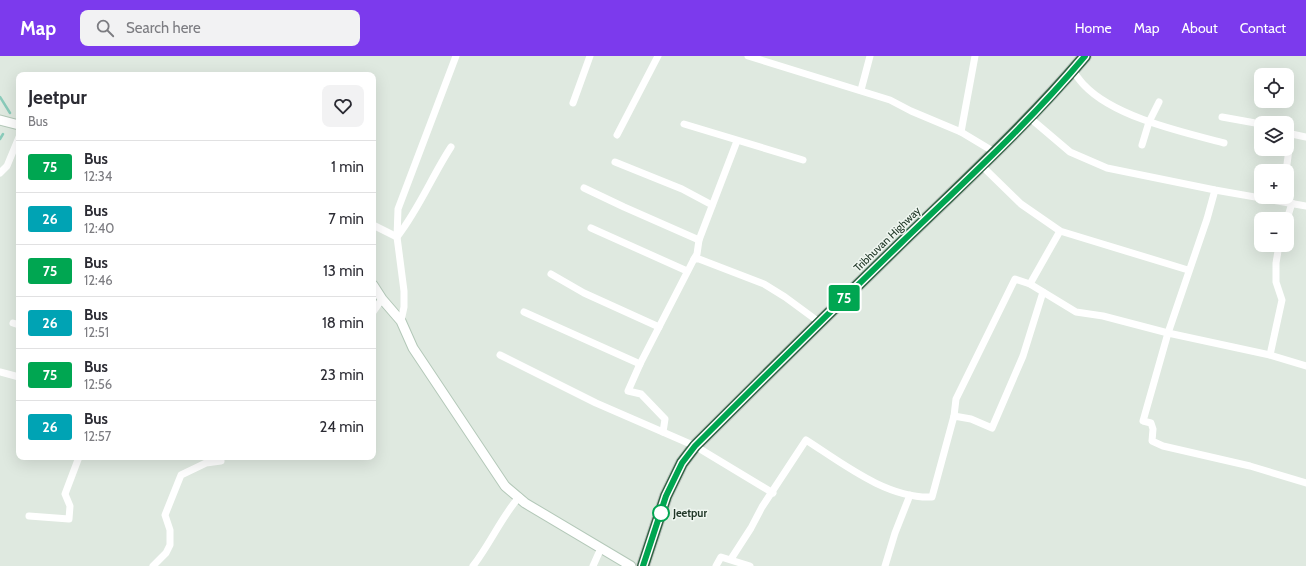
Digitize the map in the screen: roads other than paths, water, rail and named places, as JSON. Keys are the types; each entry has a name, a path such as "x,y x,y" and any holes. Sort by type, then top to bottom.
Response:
{"highway":[{"name":"Tribhuvan Highway","path":"643,566 666,496 682,463 695,446 819,322 996,153 1030,118 1085,56"}],"street":[{"path":"401,321 404,307 404,291 397,237 398,209 456,56"},
{"path":"573,103 590,56"},
{"path":"617,135 658,56"},
{"path":"748,56 890,100 911,111 961,132 996,153"},
{"path":"861,90 870,56"},
{"path":"961,132 975,56"},
{"path":"1073,71 1084,86 1107,103 1149,122 1224,144"},
{"path":"1142,146 1149,122 1159,102"},
{"path":"1222,116 1254,123"},
{"path":"1030,118 1070,152 1107,168 1215,190 1254,196"},
{"path":"0,120 16,124"},
{"path":"684,124 803,160"},
{"path":"1294,135 1306,137"},
{"path":"663,432 665,419 641,394 628,391 687,271 698,254 699,240 737,141"},
{"path":"0,173 7,166 16,144"},
{"path":"397,237 408,223 439,164 451,147"},
{"path":"615,162 682,189 712,205"},
{"path":"982,166 1021,204 1060,230 1188,270"},
{"path":"584,188 699,240"},
{"path":"1215,190 1207,219 1188,270 1168,333 1143,420 1151,423 1153,429 1152,441 1163,446 1250,466 1306,483"},
{"path":"1289,212 1292,204 1306,206"},
{"path":"376,226 397,237"},
{"path":"591,228 687,271"},
{"path":"1030,284 1060,230"},
{"path":"1270,355 1282,300 1276,282 1276,263 1278,252"},
{"path":"694,259 764,284 785,297 819,322"},
{"path":"551,274 584,293 659,327"},
{"path":"731,559 751,528 762,507 806,440 884,488 920,497 932,497 954,416 956,399 1015,279 1030,284 1076,312 1103,316 1168,333 1270,355 1306,366"},
{"path":"376,290 401,321 413,348 505,486 531,506 631,566"},
{"path":"954,416 971,420 992,428 1023,356 1043,292"},
{"path":"376,308 382,299"},
{"path":"524,312 640,364"},
{"path":"500,355 596,403 695,446 772,492"},
{"path":"0,372 16,376"},
{"path":"29,516 69,519 70,506 66,494 71,477 79,460"},
{"path":"153,566 166,553 170,545 170,530 166,515 181,475 206,463 221,461 219,460"},
{"path":"885,566 910,495"},
{"path":"473,566 510,507 519,497"},
{"path":"593,566 601,548"},
{"path":"716,566 721,557 750,566"}],"waterway":[{"path":"0,97 10,113"},
{"path":"0,139 3,134"}],"place":[{"name":"Jeetpur","path":"661,513"}]}
